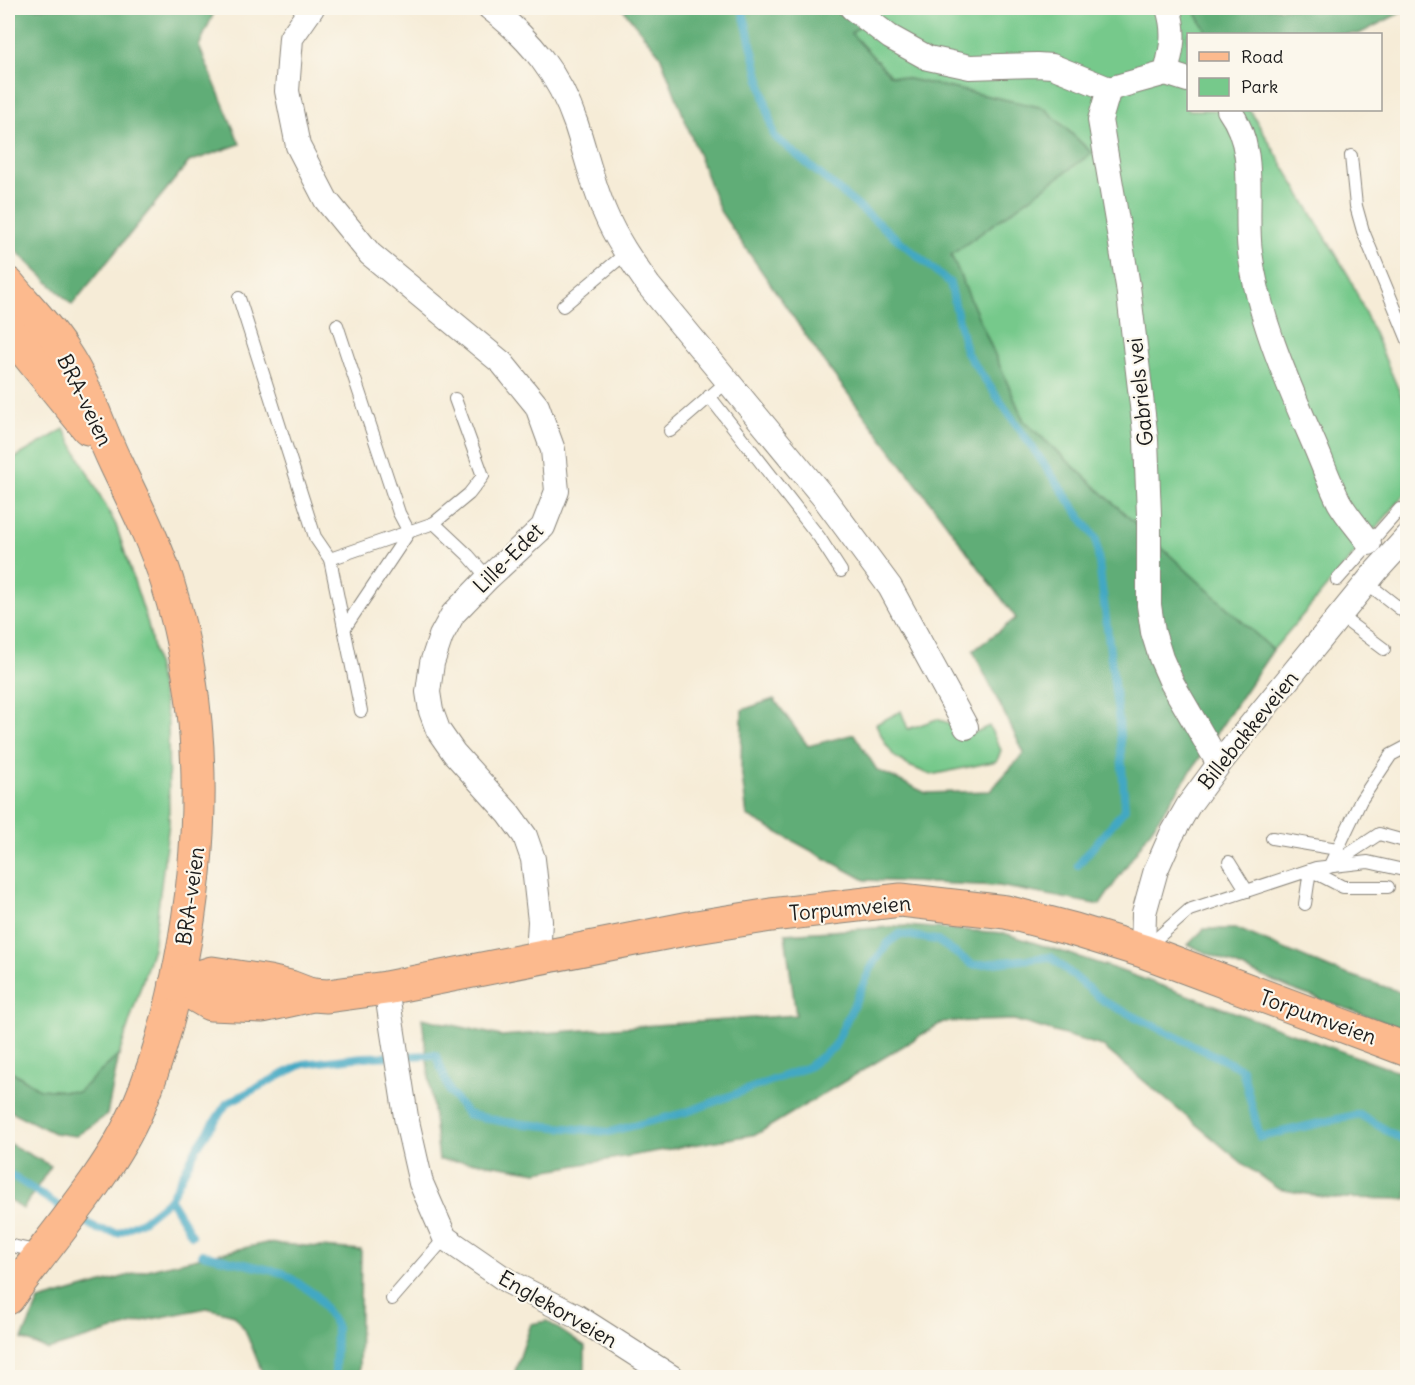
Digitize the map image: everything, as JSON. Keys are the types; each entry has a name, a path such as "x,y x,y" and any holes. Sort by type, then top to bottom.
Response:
{"main road":[{"name":"BRA-veien","path":"8,284 64,351 88,396 115,462 141,516 166,580 177,616 190,678 198,743 200,789 198,835 187,931 157,1058 136,1112 118,1146 8,1298"},
{"name":"BRA-veien","path":"8,330 115,462"},
{"name":"Torpumveien","path":"176,984 210,1004 263,1006 313,995 327,996 386,988 538,956 690,928 771,915 901,900 1006,912 1143,951 1407,1050"}],"street":[{"name":"Lille-Edet","path":"312,8 291,38 287,91 298,146 326,200 370,254 502,363 537,406 553,450 557,491 543,528 488,578 453,614 441,636 432,663 428,692 431,711 438,730 454,753 509,814 525,836 533,859 540,921 538,956"},
{"path":"490,8 530,43 564,94 606,216 625,254 649,286 729,380 782,468 825,499 890,587 966,727"},
{"path":"852,8 890,37 928,58 970,67 1052,66 1109,89 1166,73 1187,80"},
{"path":"1166,73 1173,47 1174,25 1168,8"},
{"name":"Gabriels vei","path":"1109,89 1100,120 1128,286 1146,440 1149,605 1153,632 1172,683 1219,764"},
{"path":"1230,111 1238,121 1246,142 1250,251 1256,286 1266,320 1295,400 1339,501 1369,543"},
{"name":"Billebakkeveien","path":"1143,951 1144,913 1156,870 1188,806 1219,764 1407,536"},
{"path":"386,988 406,1117 421,1183 445,1238"},
{"name":"Englekorveien","path":"445,1238 509,1282 576,1316 673,1377"}],"lane":[{"path":"1351,156 1356,206 1363,231 1407,340"},
{"path":"563,306 625,254"},
{"path":"239,298 315,537 330,559 361,711"},
{"path":"337,324 399,513 409,532"},
{"path":"670,431 729,380"},
{"path":"709,396 782,468 819,537 841,571"},
{"path":"330,559 434,523 469,494 483,476 455,399"},
{"path":"1336,580 1400,509"},
{"path":"434,523 468,555 488,578"},
{"path":"344,629 409,532"},
{"path":"1367,583 1407,615"},
{"path":"1340,616 1384,649"},
{"path":"1329,867 1361,800 1391,755 1407,746"},
{"path":"1329,867 1379,834 1407,842"},
{"path":"1272,838 1337,849"},
{"path":"1229,862 1247,891"},
{"path":"1143,951 1189,910 1310,870 1368,862 1407,872"},
{"path":"1310,870 1343,887 1388,887"},
{"path":"1305,904 1310,870"},
{"path":"392,1299 445,1238"},
{"path":"8,1245 41,1252"}],"green space":[{"path":"8,8 216,8 199,46 240,144 189,162 72,305 8,243"},
{"path":"622,8 883,8 851,33 890,75 1044,108 1092,153 951,255 1024,421 1273,650 1100,905 999,886 865,880 747,816 741,768 742,710 774,699 808,746 854,734 877,770 926,793 990,791 1024,753 973,651 1016,618 827,366 720,211 660,55"},
{"path":"883,8 1193,8 1207,33 1187,33 1187,111 1251,111 1350,278 1407,409 1407,492 1273,650 1024,421 951,255 1091,152 1044,108 890,75 851,33"},
{"path":"1193,8 1408,9 1361,33 1207,33"},
{"path":"64,429 116,525 148,624 168,722 169,822 153,948 119,1055 78,1092 39,1089 8,1069 8,462"},
{"path":"901,711 908,729 937,719 952,724 961,739 989,726 1001,750 997,761 931,775 909,766 894,756 876,724"},
{"path":"906,926 1004,933 1113,968 1407,1075 1407,1199 1329,1198 1278,1189 1242,1163 1102,1046 1014,1020 943,1022 757,1134 537,1172 476,1162 439,1160 422,1018 501,1036 796,1015 785,934"},
{"path":"1204,929 1238,929 1331,969 1407,994 1407,1030 1296,991 1188,945"},
{"path":"119,1055 107,1115 76,1136 54,1133 8,1110 8,1069 39,1089 78,1092"},
{"path":"8,1143 51,1166 23,1209 8,1199"},
{"path":"266,1243 361,1250 359,1377 264,1377 245,1330 234,1315 207,1308 147,1320 48,1350 22,1339 39,1301 158,1267"},
{"path":"547,1321 585,1347 585,1370 577,1377 513,1377 531,1324"}],"waterway":[{"path":"742,8 774,136 950,283 966,352 1096,539 1119,723 1125,809 1078,865"},
{"path":"79,1218 97,1229 118,1233 144,1220 170,1199 196,1149 227,1103 303,1064 363,1057 436,1055 450,1092 467,1114 504,1122 609,1132 687,1112 808,1067 834,1047 872,966 888,943 900,934 936,940 973,965 1051,957 1105,1002 1242,1069 1260,1137 1359,1114 1401,1139 1408,1139"},
{"path":"8,1173 65,1210"},
{"path":"170,1199 192,1235"},
{"path":"202,1254 283,1273 316,1295 336,1325 335,1378"}]}
